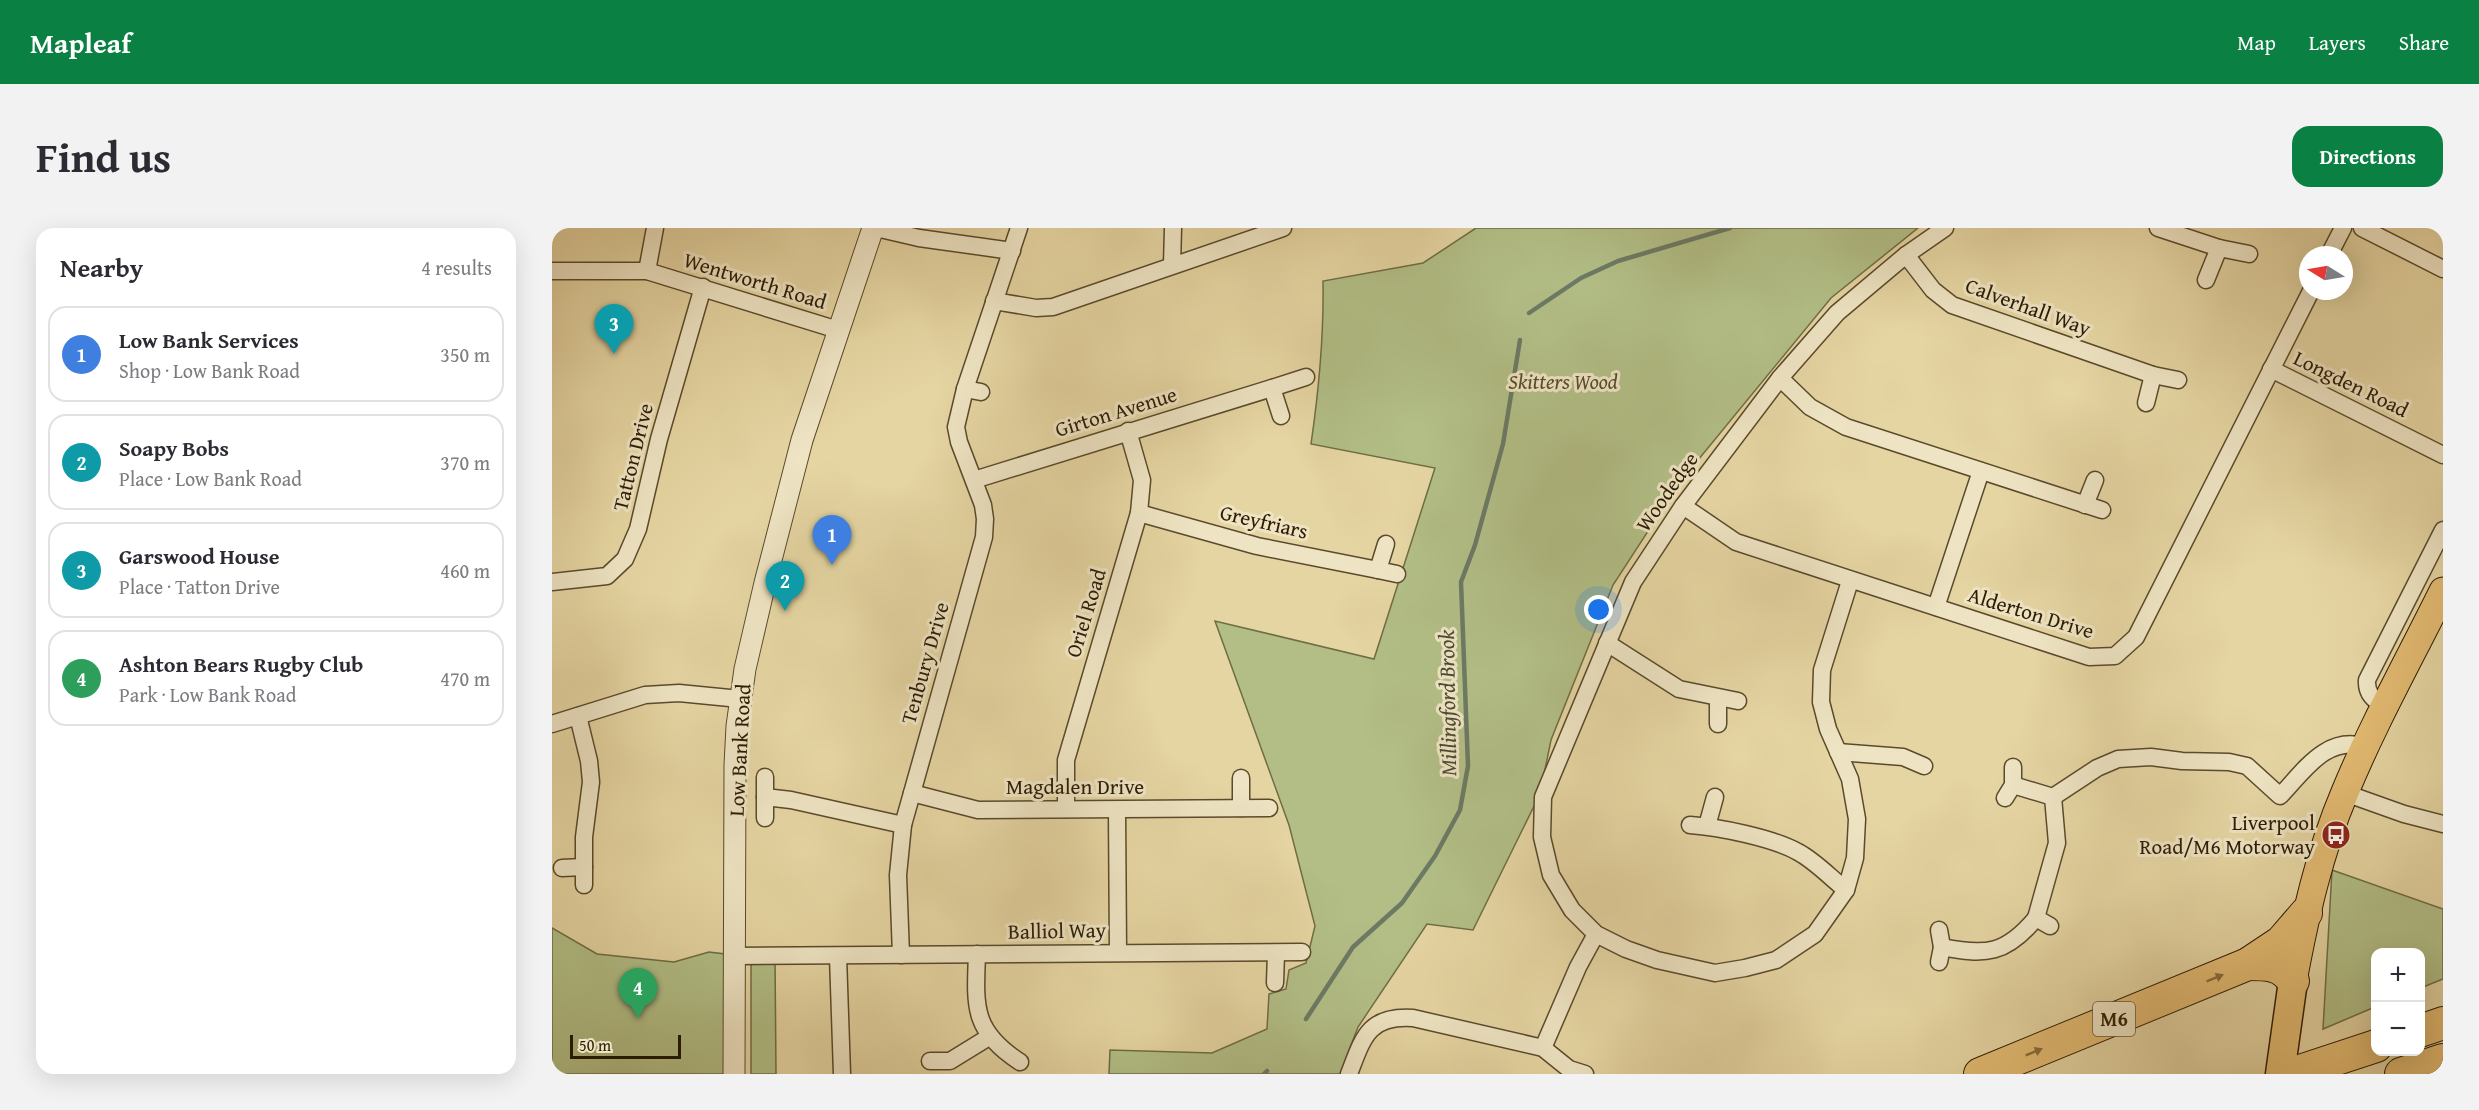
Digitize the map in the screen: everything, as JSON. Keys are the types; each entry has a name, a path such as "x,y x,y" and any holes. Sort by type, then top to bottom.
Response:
{"highway":[{"path":"2248,964 2281,942 2306,913"},
{"name":"M6","path":"1980,1074 2248,964 2278,967 2287,972 2293,981"},
{"path":"2293,981 2285,1067 2371,1047"},
{"path":"2425,1030 2443,1023"},
{"path":"2401,1074 2443,1059"}],"main road":[{"path":"2293,981 2306,913 2327,842 2345,793 2443,591"}],"street":[{"path":"647,271 655,228"},
{"path":"874,228 919,238 1012,251"},
{"name":"Low Bank Road","path":"734,1074 735,765 740,699 754,625 802,440 874,228"},
{"name":"Tenbury Drive","path":"901,955 898,875 903,825 984,537 985,519 956,427 973,390 994,301 1019,228"},
{"path":"1172,265 1173,228"},
{"path":"994,301 1036,308 1053,307 1283,228"},
{"name":"Woodedge","path":"1846,890 1815,933 1776,960 1715,973 1657,960 1626,949 1596,934 1572,910 1551,875 1544,852 1543,797 1633,582 1683,506 1779,378 1837,313 1906,255 1945,228"},
{"path":"2158,228 2219,248 2249,254"},
{"path":"2334,246 2343,228"},
{"path":"2362,228 2443,268"},
{"path":"2206,280 2219,248"},
{"name":"Calverhall Way","path":"1906,255 1933,290 1952,305 2153,375 2178,380"},
{"name":"Wentworth Road","path":"552,271 647,271 838,330"},
{"name":"Tatton Drive","path":"552,582 607,576 625,559 638,529 659,439 703,288"},
{"name":"Alderton Drive","path":"1683,506 1736,542 2089,657 2115,656 2136,637 2306,300"},
{"name":"Longden Road","path":"2271,369 2443,455"},
{"path":"2146,403 2153,375"},
{"name":"Girton Avenue","path":"974,480 1306,377"},
{"path":"1779,378 1810,406 1846,427 2102,510"},
{"path":"1272,388 1281,416"},
{"name":"Oriel Road","path":"1066,809 1066,760 1140,513 1142,480 1128,431"},
{"path":"1936,607 1981,471"},
{"path":"2085,505 2095,480"},
{"name":"Greyfriars","path":"1140,513 1257,546 1397,574"},
{"path":"2385,707 2372,699 2366,688 2367,680 2443,530"},
{"path":"1378,570 1386,544"},
{"path":"1715,797 1699,826 1766,841 1798,852 1846,890 1855,858 1857,819 1850,779 1828,729 1821,702 1822,670 1850,581"},
{"path":"1607,643 1679,689 1738,701"},
{"path":"552,724 645,695 661,693 740,699"},
{"path":"1718,698 1718,724"},
{"path":"578,716 589,761 591,782 584,837 584,885"},
{"path":"2013,767 2009,792 2053,797 2097,768 2118,759 2151,757 2182,761 2229,762 2247,766 2280,796 2320,754 2331,747 2350,744 2366,747"},
{"path":"1838,752 1903,757 1924,766"},
{"path":"765,777 765,818"},
{"path":"1241,778 1241,808"},
{"name":"Magdalen Drive","path":"912,793 978,810 1269,808"},
{"path":"2345,793 2404,814 2443,824"},
{"path":"765,797 791,800 903,825"},
{"path":"1939,930 1941,955 1972,953 2006,947 2043,922 2057,843 2053,797"},
{"path":"1118,810 1118,952"},
{"path":"562,868 584,867"},
{"path":"1543,1048 1578,967 1596,934"},
{"name":"Balliol Way","path":"734,956 1302,952"},
{"path":"1275,983 1276,953"},
{"path":"977,954 975,999 982,1026 1002,1050 1020,1062"},
{"path":"838,956 842,1074"},
{"path":"1349,1074 1362,1038 1377,1024 1397,1017 1413,1018 1543,1048 1569,1069 1585,1074"},
{"path":"930,1061 950,1061 990,1037"}],"green space":[{"name":"Skitters Wood","path":"1476,228 1918,228 1831,298 1680,482 1613,585 1551,740 1540,794 1473,930 1427,924 1358,1027 1340,1074 1109,1074 1110,1050 1212,1053 1267,1029 1269,994 1286,989 1289,970 1306,963 1315,926 1289,825 1215,621 1374,659 1435,468 1311,444 1323,322 1323,281 1423,263"},
{"path":"2332,870 2443,909 2443,979 2425,986 2425,948 2371,948 2371,1009 2323,1029"},
{"path":"552,928 597,954 674,962 709,952 725,954 724,1074 552,1074"},
{"path":"751,955 775,955 776,1074 751,1074"}],"waterway":[{"name":"Millingford Brook","path":"1529,313 1581,278 1618,261 1730,228"},
{"name":"Millingford Brook","path":"1306,1019 1353,947 1402,903 1435,856 1460,810 1468,766 1461,582 1475,545 1503,444 1520,340"},
{"name":"Millingford Brook","path":"1264,1074 1267,1071"}],"place":[{"name":"Garswood House","path":"614,354"},
{"name":"Low Bank Services","path":"832,565"},
{"name":"Soapy Bobs","path":"785,611"},
{"name":"Liverpool Road/M6 Motorway","path":"2336,835"},
{"name":"Ashton Bears Rugby Club","path":"638,1018"}]}
